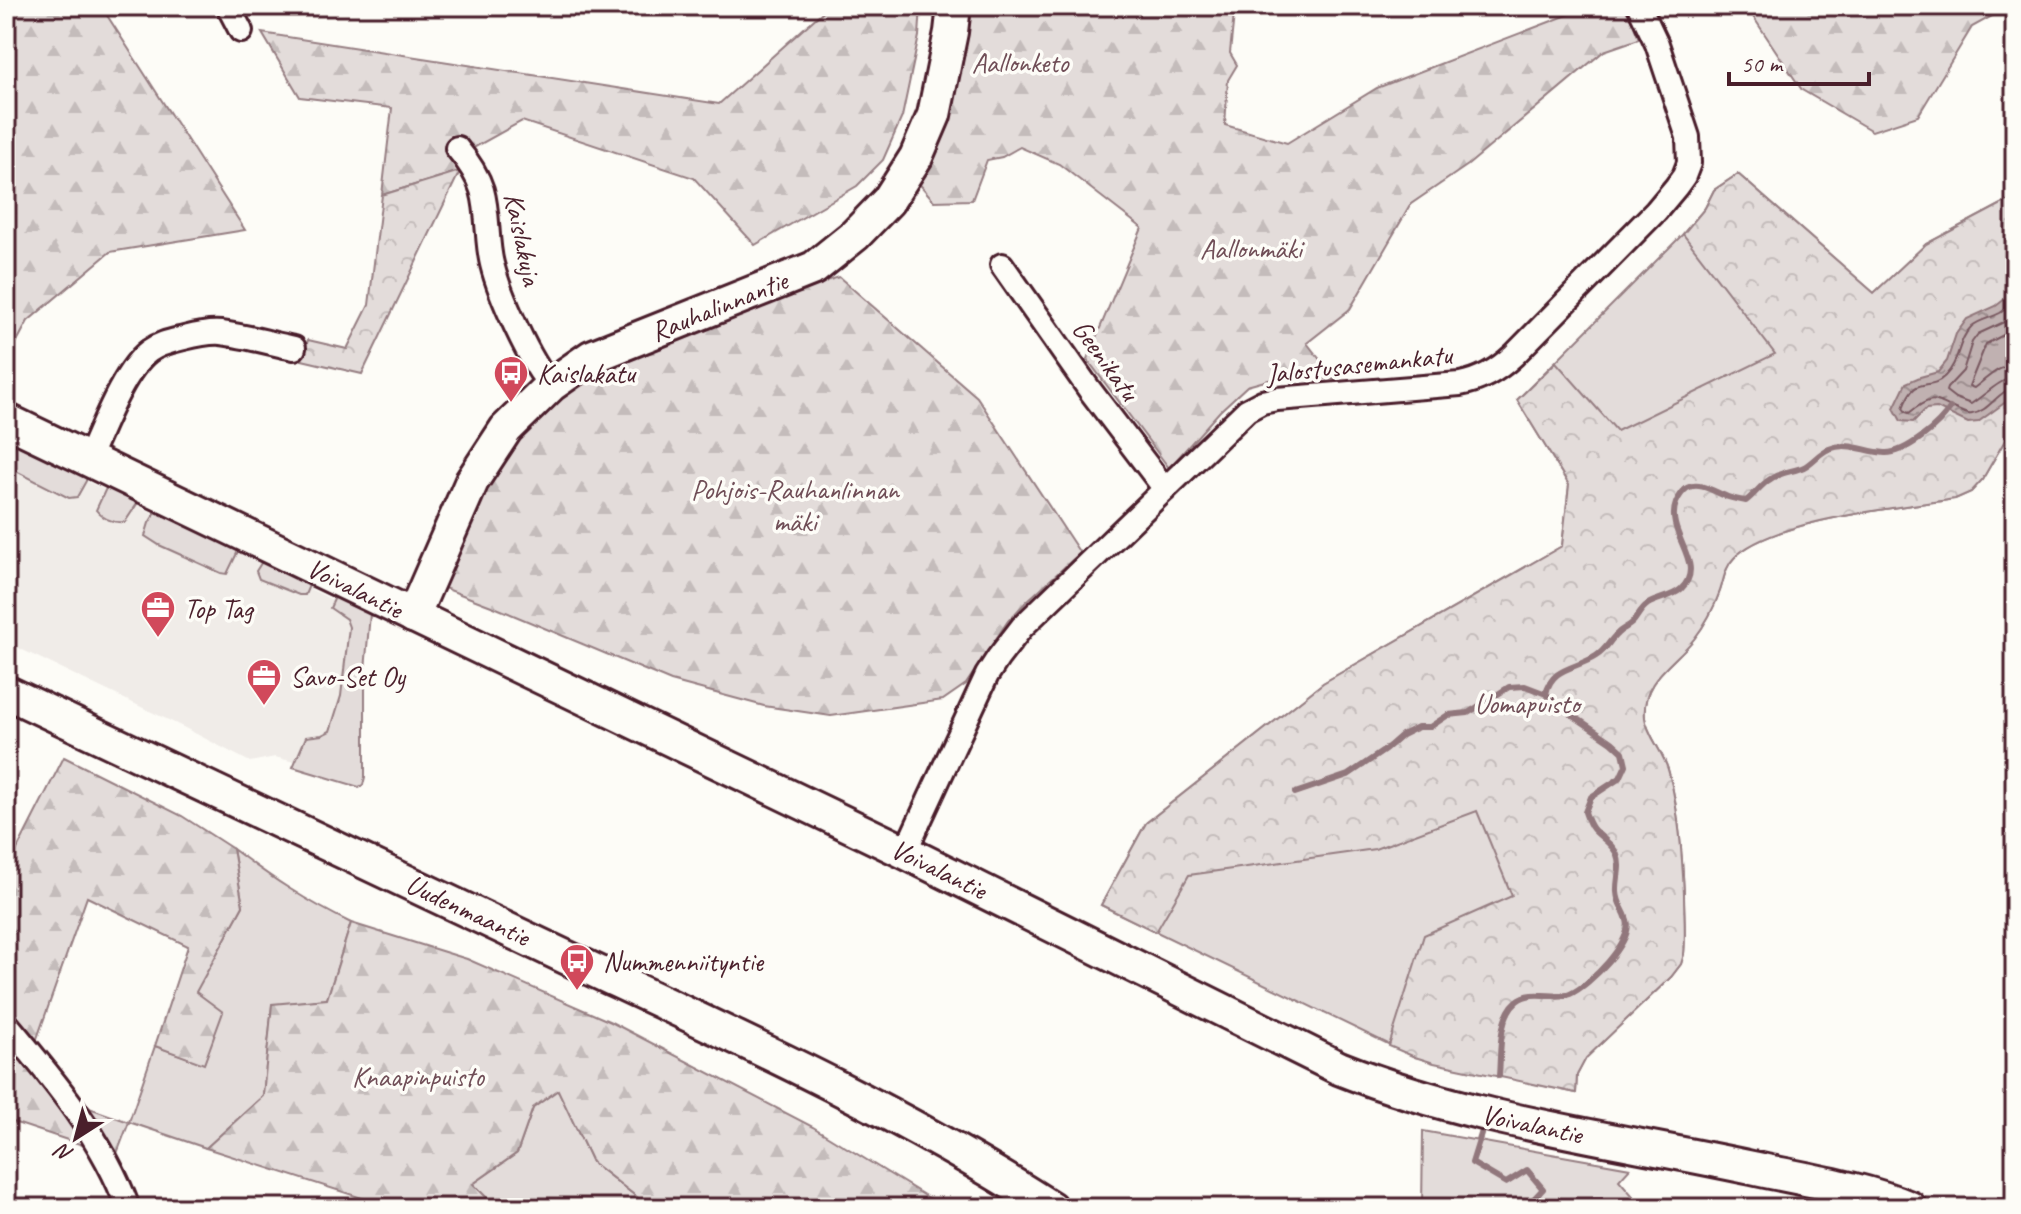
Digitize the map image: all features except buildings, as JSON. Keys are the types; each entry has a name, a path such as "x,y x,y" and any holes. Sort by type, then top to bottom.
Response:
{"street":[{"path":"228,6 241,31"},
{"name":"Rauhalinnantie","path":"413,616 472,481 506,429 551,385 591,357 814,268 855,235 888,201 916,157 934,115 954,6"},
{"name":"Jalostusasemankatu","path":"905,852 987,675 998,658 1037,610 1247,410 1262,402 1320,394 1477,381 1514,355 1645,222 1684,176 1690,150 1657,44 1639,6"},
{"name":"Kaislakuja","path":"457,148 469,163 483,191 489,251 501,293 540,374 551,385"},
{"name":"Geenikatu","path":"1002,265 1089,389 1165,489"},
{"path":"88,459 121,388 146,353 156,347 210,333 294,348"},
{"name":"Voivalantie","path":"6,420 905,852 1339,1068 1440,1103 1505,1119 1827,1184 1910,1208"},
{"name":"Uudenmaantie","path":"6,692 736,1037 1004,1177 1051,1208"},
{"path":"6,1023 81,1119 106,1159 128,1208"}],"shaded area":[{"path":"6,443 362,615 360,779 275,757 250,762 6,642"}],"green space":[{"path":"6,6 101,6 245,230 110,252 28,321 6,362"},
{"path":"829,6 921,6 919,36 902,117 883,160 857,186 755,245 694,178 522,121 475,147 460,171 382,195 392,108 300,97 262,33 719,104"},
{"name":"Aallonmäki","path":"970,6 1205,6 1234,14 1230,53 1237,65 1228,80 1225,125 1287,143 1377,88 1591,6 1626,6 1639,39 1604,51 1468,165 1411,204 1350,309 1307,343 1335,379 1283,376 1247,386 1169,468 1087,359 1142,228 1059,164 1020,147 1002,157 987,160 972,200 934,201 916,180 946,118 963,59"},
{"path":"1746,6 2003,6 2005,9 1972,27 1918,116 1872,131 1802,90"},
{"path":"460,171 362,374 302,360 308,340 347,349 369,305 382,195"},
{"name":"Uomapuisto","path":"1738,174 1874,293 1926,244 2015,197 2015,423 1982,480 1971,492 1955,499 1871,511 1805,525 1751,545 1731,562 1705,622 1694,639 1653,683 1645,705 1649,732 1667,765 1680,833 1684,954 1671,977 1586,1058 1577,1075 1576,1093 1415,1057 1101,905 1146,823 1323,683 1562,546 1569,485 1517,400 1683,234 1705,208 1714,190"},
{"name":"Uomapuisto","path":"1738,174 1874,293 1926,244 2015,197 2015,423 1982,480 1971,492 1955,499 1871,511 1805,525 1751,545 1731,562 1705,622 1694,639 1653,683 1645,705 1649,732 1667,765 1680,833 1684,954 1671,977 1586,1058 1577,1075 1576,1093 1434,1063 1389,1046 1424,935 1512,896 1477,811 1375,849 1189,875 1156,932 1101,905 1146,823 1323,683 1562,546 1569,485 1517,400 1556,362 1617,431 1775,354 1683,234 1705,208 1714,190"},
{"name":"Pohjois-Rauhanlinnan mäki","path":"839,277 977,397 1080,553 1008,621 966,684 943,700 831,716 764,706 671,681 431,583 472,481 591,357"},
{"path":"6,429 87,476 77,497 69,498 6,466"},
{"path":"107,486 139,501 125,522 109,520 96,510"},
{"path":"157,510 240,547 227,574 145,536"},
{"path":"263,560 310,583 305,595 259,579 256,571"},
{"path":"338,595 370,612 365,670 365,777 363,785 359,787 293,767 306,737 330,731 341,696 349,627 346,619 330,608"},
{"path":"64,757 182,816 233,849 243,906 196,992 223,1012 204,1064 155,1046 188,946 87,897 34,1047 75,1103 129,1122 116,1156 10,1121 6,1132 6,871"},
{"path":"233,849 290,889 351,923 327,999 272,1005 263,1096 206,1148 129,1122 155,1046 204,1063 222,1012 195,992 243,906"},
{"name":"Knaapinpuisto","path":"351,923 467,959 611,1022 813,1127 945,1208 651,1208 592,1162 558,1090 533,1108 517,1153 473,1184 497,1208 393,1208 206,1148 263,1096 272,1004 327,999"},
{"path":"558,1089 592,1162 651,1208 497,1208 473,1184 517,1153 533,1108"},
{"path":"1423,1131 1630,1168 1619,1180 1638,1202 1650,1208 1422,1208"}],"water":[{"path":"2015,291 2015,384 2010,399 1978,422 1968,423 1937,408 1926,409 1913,422 1901,421 1894,408 1906,383 1938,372 1947,361 1956,334 1967,319 1996,306"}],"waterway":[{"path":"1499,1076 1503,1025 1517,1001 1530,995 1564,995 1578,989 1598,973 1617,951 1627,929 1627,920 1618,897 1617,855 1593,829 1585,812 1591,797 1620,778 1626,765 1623,752 1546,694 1553,678 1599,654 1645,606 1681,589 1690,569 1674,515 1677,501 1687,488 1703,487 1746,501 1773,477 1804,467 1829,449 1850,446 1885,453 1902,449 1930,430 1950,408"},
{"path":"1295,793 1348,775 1402,735 1418,727 1430,727 1448,715 1468,713 1509,687 1525,686 1546,694"},
{"path":"1482,1131 1472,1163 1506,1183 1527,1170 1543,1189 1525,1208"}],"place":[{"name":"Kaislakatu","path":"511,404"},
{"name":"Top Tag","path":"158,639"},
{"name":"Savo-Set Oy","path":"264,707"},
{"name":"Nummenniityntie","path":"577,992"}],"park label":[{"name":"Aallonketo","path":"1020,62"}]}
